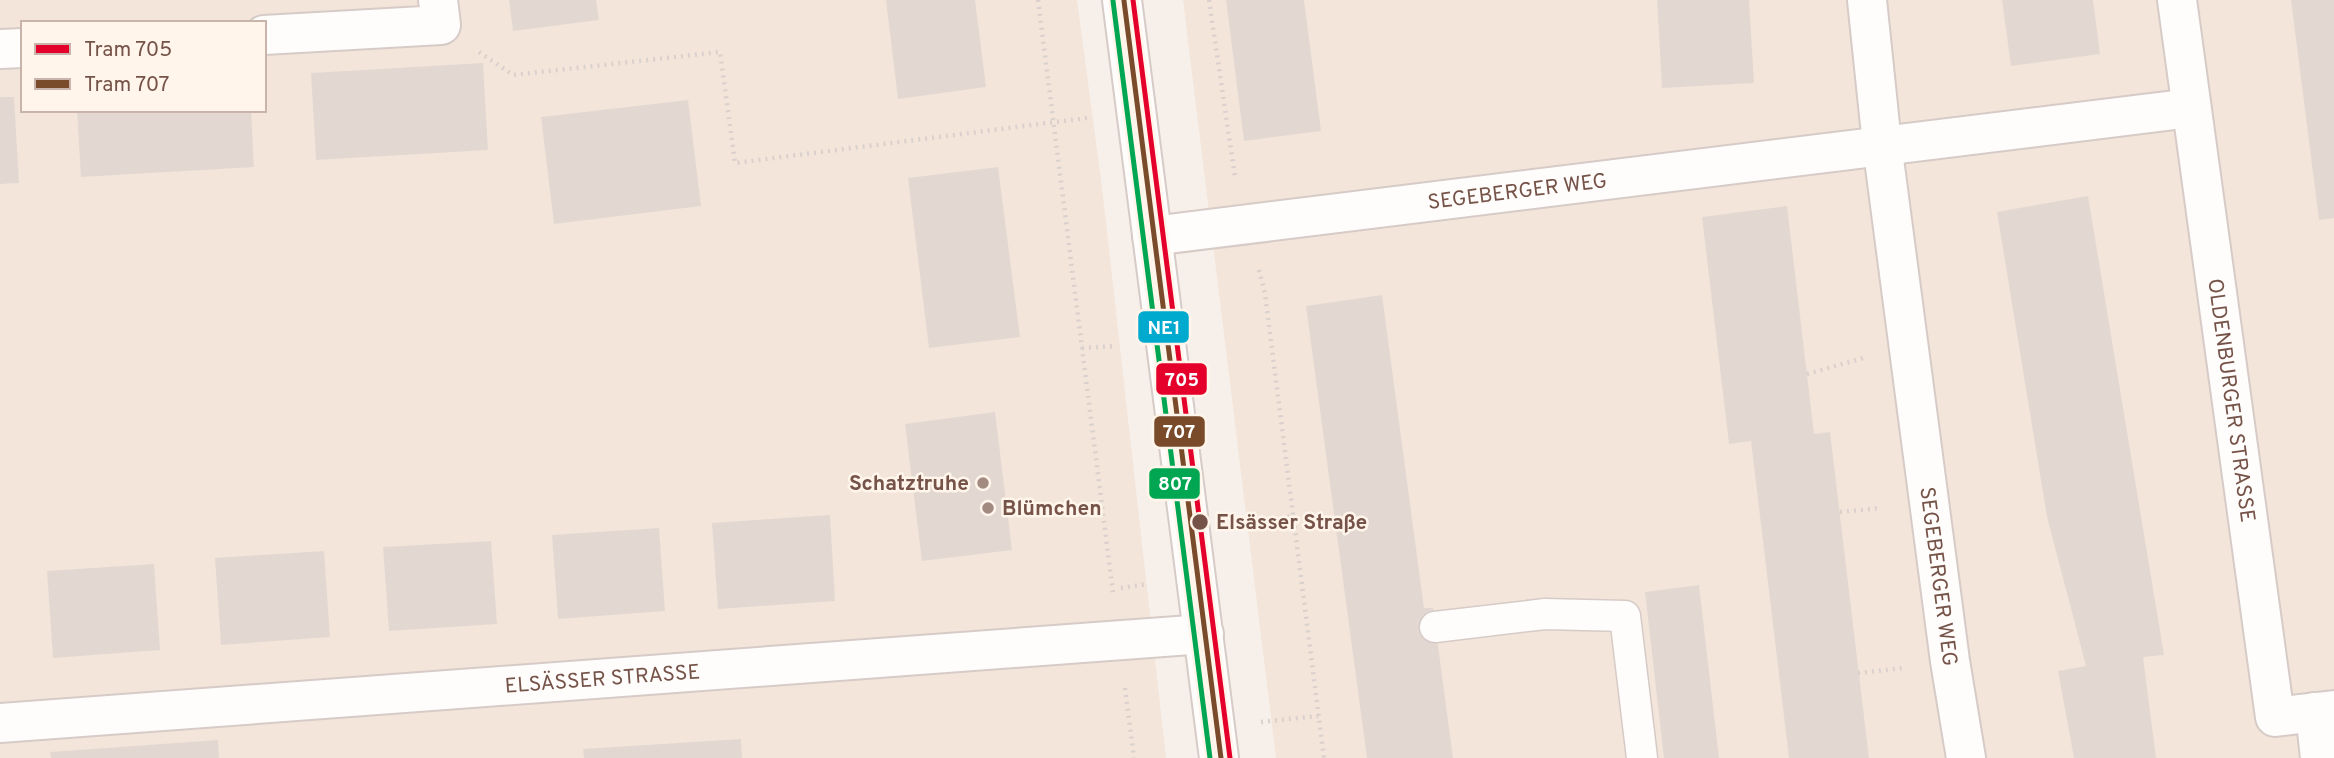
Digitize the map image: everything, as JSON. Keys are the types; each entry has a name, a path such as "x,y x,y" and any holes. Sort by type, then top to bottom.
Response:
{"street":[{"path":"1122,0 1219,758"},
{"name":"SEGEBERGER WEG","path":"1867,0 1882,144 1950,661 1966,758"},
{"name":"OLDENBURGER STRASSE","path":"2177,0 2275,717 2324,711 2320,758"},
{"path":"266,35 440,13"},
{"path":"0,50 21,48"},
{"name":"SEGEBERGER WEG","path":"1152,236 2191,108"},
{"name":"ELSÄSSER STRASSE","path":"0,723 1204,634"}],"lane":[{"path":"1435,627 1545,614 1625,616 1642,758"}],"path":[{"path":"1038,0 1133,758"},
{"path":"1209,0 1230,155 1265,294 1324,758"},
{"path":"440,13 513,75 720,52 735,163 1136,112"},
{"path":"1082,348 1096,346"},
{"path":"1278,518 1294,516"},
{"path":"1299,719 1318,716"}],"shaded area":[{"path":"0,0 1077,0 1102,187 1166,758 0,758"},
{"path":"1183,0 2334,0 2334,758 1276,758"}],"building":[{"path":"509,0 596,0 599,20 513,31"},
{"path":"886,0 975,0 986,87 898,99"},
{"path":"1226,0 1304,0 1321,131 1244,141"},
{"path":"1657,0 1749,0 1754,83 1662,88"},
{"path":"2002,0 2093,0 2100,54 2011,66"},
{"path":"2291,0 2334,0 2334,218 2319,220"},
{"path":"483,63 488,150 316,160 311,73"},
{"path":"0,97 14,97 19,183 0,184"},
{"path":"688,100 701,206 554,224 541,117"},
{"path":"77,112 251,112 254,167 81,177"},
{"path":"998,167 1020,337 929,348 908,178"},
{"path":"2088,196 2164,655 2143,657 2156,758 2074,758 2058,671 2086,666 2047,517 1997,212"},
{"path":"1787,206 1814,434 1830,432 1869,758 1789,758 1751,441 1729,444 1702,217"},
{"path":"1382,295 1424,608 1433,608 1453,758 1367,758 1306,306"},
{"path":"995,412 1012,550 922,561 905,424"},
{"path":"830,515 835,601 718,609 712,523"},
{"path":"659,528 665,611 558,619 552,535"},
{"path":"491,541 497,624 389,631 383,547"},
{"path":"324,551 330,637 221,645 215,558"},
{"path":"154,564 160,650 53,658 47,571"},
{"path":"1699,585 1719,758 1664,758 1645,592"},
{"path":"741,739 742,758 584,758 583,749"},
{"path":"218,740 219,758 51,758 50,752"}],"tram line":[{"name":"705","path":"1133,0 1230,758"},
{"name":"707","path":"1124,1 1221,758"}],"transit line":[{"name":"NE1","path":"1122,0 1219,758"},
{"name":"807","path":"1113,1 1210,758"}],"place":[{"name":"Schatztruhe","path":"983,483"},
{"name":"Blümchen","path":"988,508"},
{"name":"Elsässer Straße","path":"1200,522"}]}
